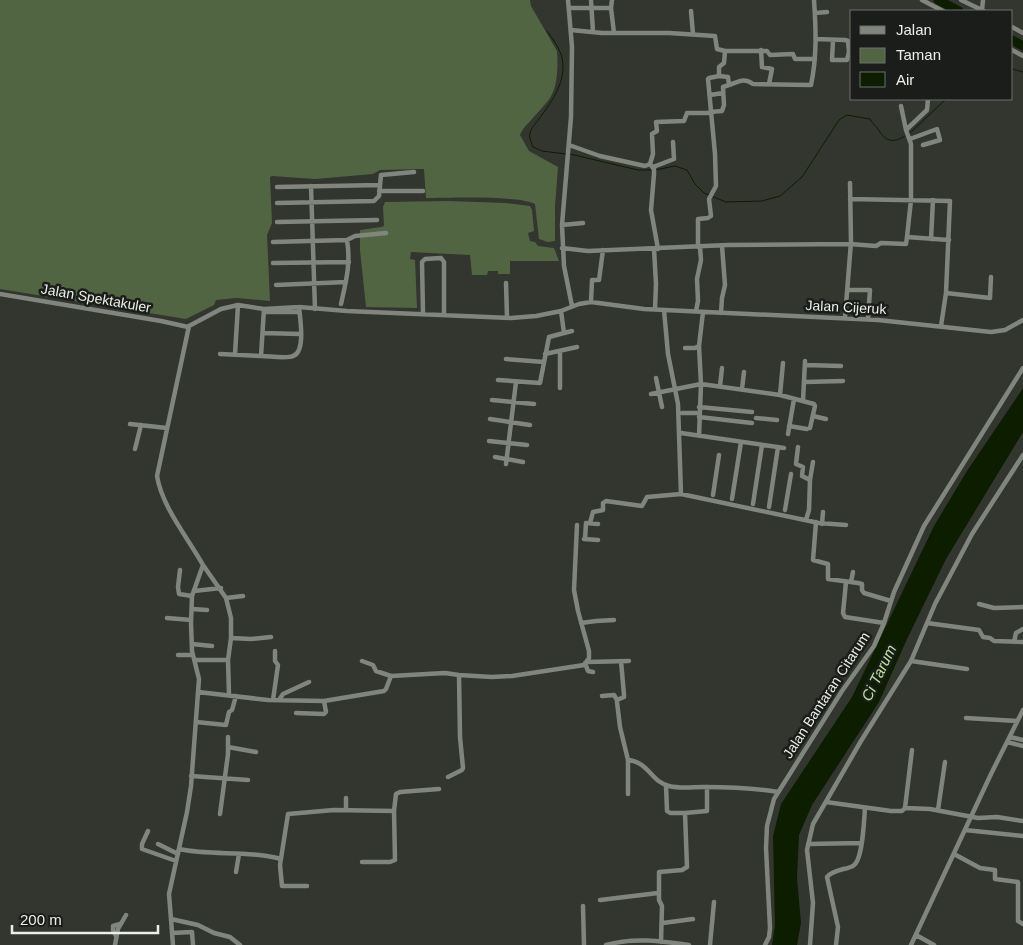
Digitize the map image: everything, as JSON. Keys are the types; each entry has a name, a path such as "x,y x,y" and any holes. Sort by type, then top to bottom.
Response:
{"street":[{"path":"568,0 571,30 571,117 562,224 562,248 572,306"},
{"path":"591,0 593,32"},
{"path":"612,0 614,33"},
{"path":"655,309 656,248 651,210 652,134 657,131 656,122 684,122 687,113 710,113 723,110 723,87 735,82 745,80 753,84 810,85 815,60 816,39 814,0"},
{"path":"922,0 933,3"},
{"path":"961,0 981,10"},
{"path":"569,8 611,8"},
{"path":"691,11 693,34"},
{"path":"815,13 827,12"},
{"path":"571,30 614,33 669,32 716,36 717,49 725,51 761,50 767,51 770,55 793,54 795,59 815,60"},
{"path":"816,39 833,40 848,41 846,60 832,60 833,40"},
{"path":"761,50 762,67 772,69 769,84"},
{"path":"719,76 719,67 724,63 725,51"},
{"path":"696,311 698,301 696,279 701,260 698,219 711,216 711,196 715,189 716,178 708,79 728,76 729,85"},
{"path":"710,95 723,93"},
{"path":"906,131 927,110 928,100"},
{"path":"562,248 588,251 722,246 850,244 876,246 881,243 905,244 907,243 910,200 910,138 906,131 901,106"},
{"path":"910,138 937,130 940,140 923,146"},
{"path":"569,146 600,156 653,168 674,159 672,142"},
{"path":"277,204 374,201 378,198 382,174 414,172"},
{"path":"845,318 850,244 850,183"},
{"path":"277,187 380,185"},
{"path":"311,186 315,309"},
{"path":"379,191 423,191"},
{"path":"850,199 950,201 946,293 941,326"},
{"path":"932,239 933,200"},
{"path":"277,222 377,220"},
{"path":"562,224 583,223"},
{"path":"273,242 347,240 355,236 386,233"},
{"path":"907,237 949,240"},
{"path":"341,304 349,262 347,240"},
{"path":"588,244 588,251"},
{"path":"721,313 725,285 722,246"},
{"path":"229,695 228,660 231,638 226,598 181,530 158,484 157,476 188,328 221,309 238,305 264,311 315,309 507,317 536,316 562,311 572,306 591,302 592,281 599,280 603,250"},
{"path":"424,313 422,262 425,259 441,258 444,262 444,314"},
{"path":"273,263 349,262"},
{"path":"946,293 990,298 992,276"},
{"path":"276,285 346,282"},
{"path":"506,283 507,317"},
{"path":"847,290 870,290 868,319"},
{"name":"Jalan Spektakuler","path":"0,294 161,320 188,328"},
{"name":"Jalan Cijeruk","path":"591,302 664,310 868,319 996,332 1005,330 1023,320"},
{"path":"235,354 238,305"},
{"path":"220,354 295,356 301,347 299,310"},
{"path":"664,310 668,354 676,390 678,411 681,494"},
{"path":"261,356 264,311"},
{"path":"562,311 564,333"},
{"path":"699,436 701,384 699,346 704,312"},
{"path":"498,380 540,382 550,336 572,331"},
{"path":"263,333 300,334"},
{"path":"686,348 699,346"},
{"path":"546,354 576,347"},
{"path":"560,351 560,388"},
{"path":"506,359 544,362"},
{"path":"780,395 783,363"},
{"path":"803,401 805,363 841,366"},
{"path":"720,386 722,368"},
{"name":"Jalan Bantaran Citarum","path":"765,945 769,937 770,928 766,848 767,826 778,792 842,691 874,646 924,526 1023,368"},
{"path":"742,389 744,372"},
{"path":"656,378 662,407"},
{"path":"805,382 842,381"},
{"path":"506,462 516,382"},
{"path":"651,394 701,384 780,395 814,404 813,416 808,428 789,426"},
{"path":"788,434 794,399"},
{"path":"492,400 534,404"},
{"path":"699,407 752,412"},
{"path":"682,413 752,423"},
{"path":"813,416 826,419"},
{"path":"756,418 777,420"},
{"path":"490,419 530,425"},
{"path":"130,424 168,428"},
{"path":"135,450 141,425"},
{"path":"681,434 784,448"},
{"path":"488,441 527,445"},
{"path":"732,500 741,442"},
{"path":"753,504 762,445"},
{"path":"769,507 778,447"},
{"path":"798,448 796,464 812,469"},
{"path":"713,495 720,455"},
{"path":"810,945 813,903 808,844 813,824 911,661 927,623 972,534 1023,455"},
{"path":"496,457 506,462 523,462"},
{"path":"806,520 809,510 813,462"},
{"path":"803,467 802,476 810,480"},
{"path":"786,510 791,474"},
{"path":"585,539 586,524 590,523 593,512 604,510 604,503 606,501 642,506 648,496 681,494 822,524 846,526"},
{"path":"822,524 823,512"},
{"path":"816,522 813,561 828,564 827,577 830,580 862,584 864,593 892,601"},
{"path":"590,523 598,524"},
{"path":"577,525 574,590 589,651 589,658 586,663 588,671 592,672"},
{"path":"577,539 598,540"},
{"path":"173,945 169,894 187,812 191,776 199,679 192,644 191,620 193,593 203,565"},
{"path":"180,570 179,594 221,588"},
{"path":"853,572 849,582 843,613 844,617 884,623"},
{"path":"226,598 243,596"},
{"path":"980,604 994,608 1023,606"},
{"path":"192,609 207,610"},
{"path":"167,618 191,620"},
{"path":"581,623 596,620 614,620"},
{"path":"927,623 979,630 983,637 994,641 1023,642"},
{"path":"1014,642 1016,633 1023,630"},
{"path":"231,638 272,637"},
{"path":"192,644 212,646"},
{"path":"273,700 278,665 276,651"},
{"path":"178,655 228,660"},
{"path":"362,661 373,665 376,671 391,676 445,672 459,675 512,676 567,668 586,663 630,660"},
{"path":"617,700 624,697 621,661"},
{"path":"911,661 967,669"},
{"path":"448,777 463,768 460,737 459,675"},
{"path":"198,692 273,700 324,701 385,690 391,676"},
{"path":"279,700 283,694 309,682"},
{"path":"602,696 614,695 617,700 620,728 628,760 628,794"},
{"path":"196,722 226,725 236,696"},
{"path":"296,713 324,714 326,712 324,701"},
{"path":"911,945 1023,710"},
{"path":"966,718 1020,719"},
{"path":"220,814 228,737"},
{"path":"1010,737 1023,740"},
{"path":"1007,742 1023,746"},
{"path":"228,747 256,752"},
{"path":"826,802 902,812 905,808 912,750"},
{"path":"628,760 644,766 658,781 666,785 682,788 748,788 778,792"},
{"path":"938,810 945,762"},
{"path":"191,776 248,780"},
{"path":"666,785 667,811 670,813 707,811 707,787"},
{"path":"362,862 390,862 395,860 394,811 396,795 398,793 438,789"},
{"path":"346,798 346,810"},
{"path":"836,945 838,927 827,877 833,872 857,863 865,808"},
{"path":"905,808 938,810 972,817 997,817 1023,821"},
{"path":"306,886 282,886 281,859 288,814 346,810 394,811"},
{"path":"661,942 662,906 658,893 659,871 682,870 687,867 685,813"},
{"path":"965,830 1023,836"},
{"path":"148,831 142,844 142,849 176,861"},
{"path":"808,844 861,843"},
{"path":"158,844 178,851 269,855 281,859"},
{"path":"236,872 239,854"},
{"path":"954,854 980,868 995,870 995,879 1018,882 1018,921 1023,924"},
{"path":"600,900 658,893"},
{"path":"710,945 714,902"},
{"path":"583,906 584,945"},
{"path":"115,945 116,936 113,926 120,924 126,915"},
{"path":"171,919 198,925 233,939 240,945"},
{"path":"662,923 693,919"},
{"path":"172,933 192,932 193,945"},
{"path":"916,935 934,945"},
{"path":"606,945 623,941 689,945"}],"green space":[{"path":"0,0 530,0 531,6 557,51 557,75 555,88 550,98 520,135 529,151 558,167 555,241 548,242 539,239 535,204 526,201 499,198 426,198 424,169 380,170 373,174 315,179 272,176 270,177 272,223 267,235 270,301 236,298 216,300 214,305 186,319 0,289"},
{"path":"449,201 530,206 534,231 528,233 530,241 535,242 538,246 554,248 559,261 510,261 510,274 498,274 498,271 488,271 487,275 472,275 470,255 411,252 410,259 415,260 417,308 366,307 360,250 360,230 384,226 383,207 385,202"}],"water":[{"name":"Ci Tarum","path":"1023,388 1023,432 946,559 879,702 812,805 799,835 797,878 801,923 797,945 772,945 775,925 773,836 781,804 852,697 934,526 967,471"}],"waterway":[{"path":"938,0 957,10"},
{"path":"547,31 561,54 563,64 562,75 556,94 532,128 530,138 533,147 542,151 566,154"},
{"path":"1013,41 1023,46"},
{"path":"1013,69 1023,72"},
{"path":"909,134 945,100"},
{"path":"655,170 675,166 687,170 695,184 704,193 726,202 762,201 780,196 802,177 839,120 847,115 870,119 886,139 896,140 905,136"},
{"path":"570,154 638,170 651,170"}]}
